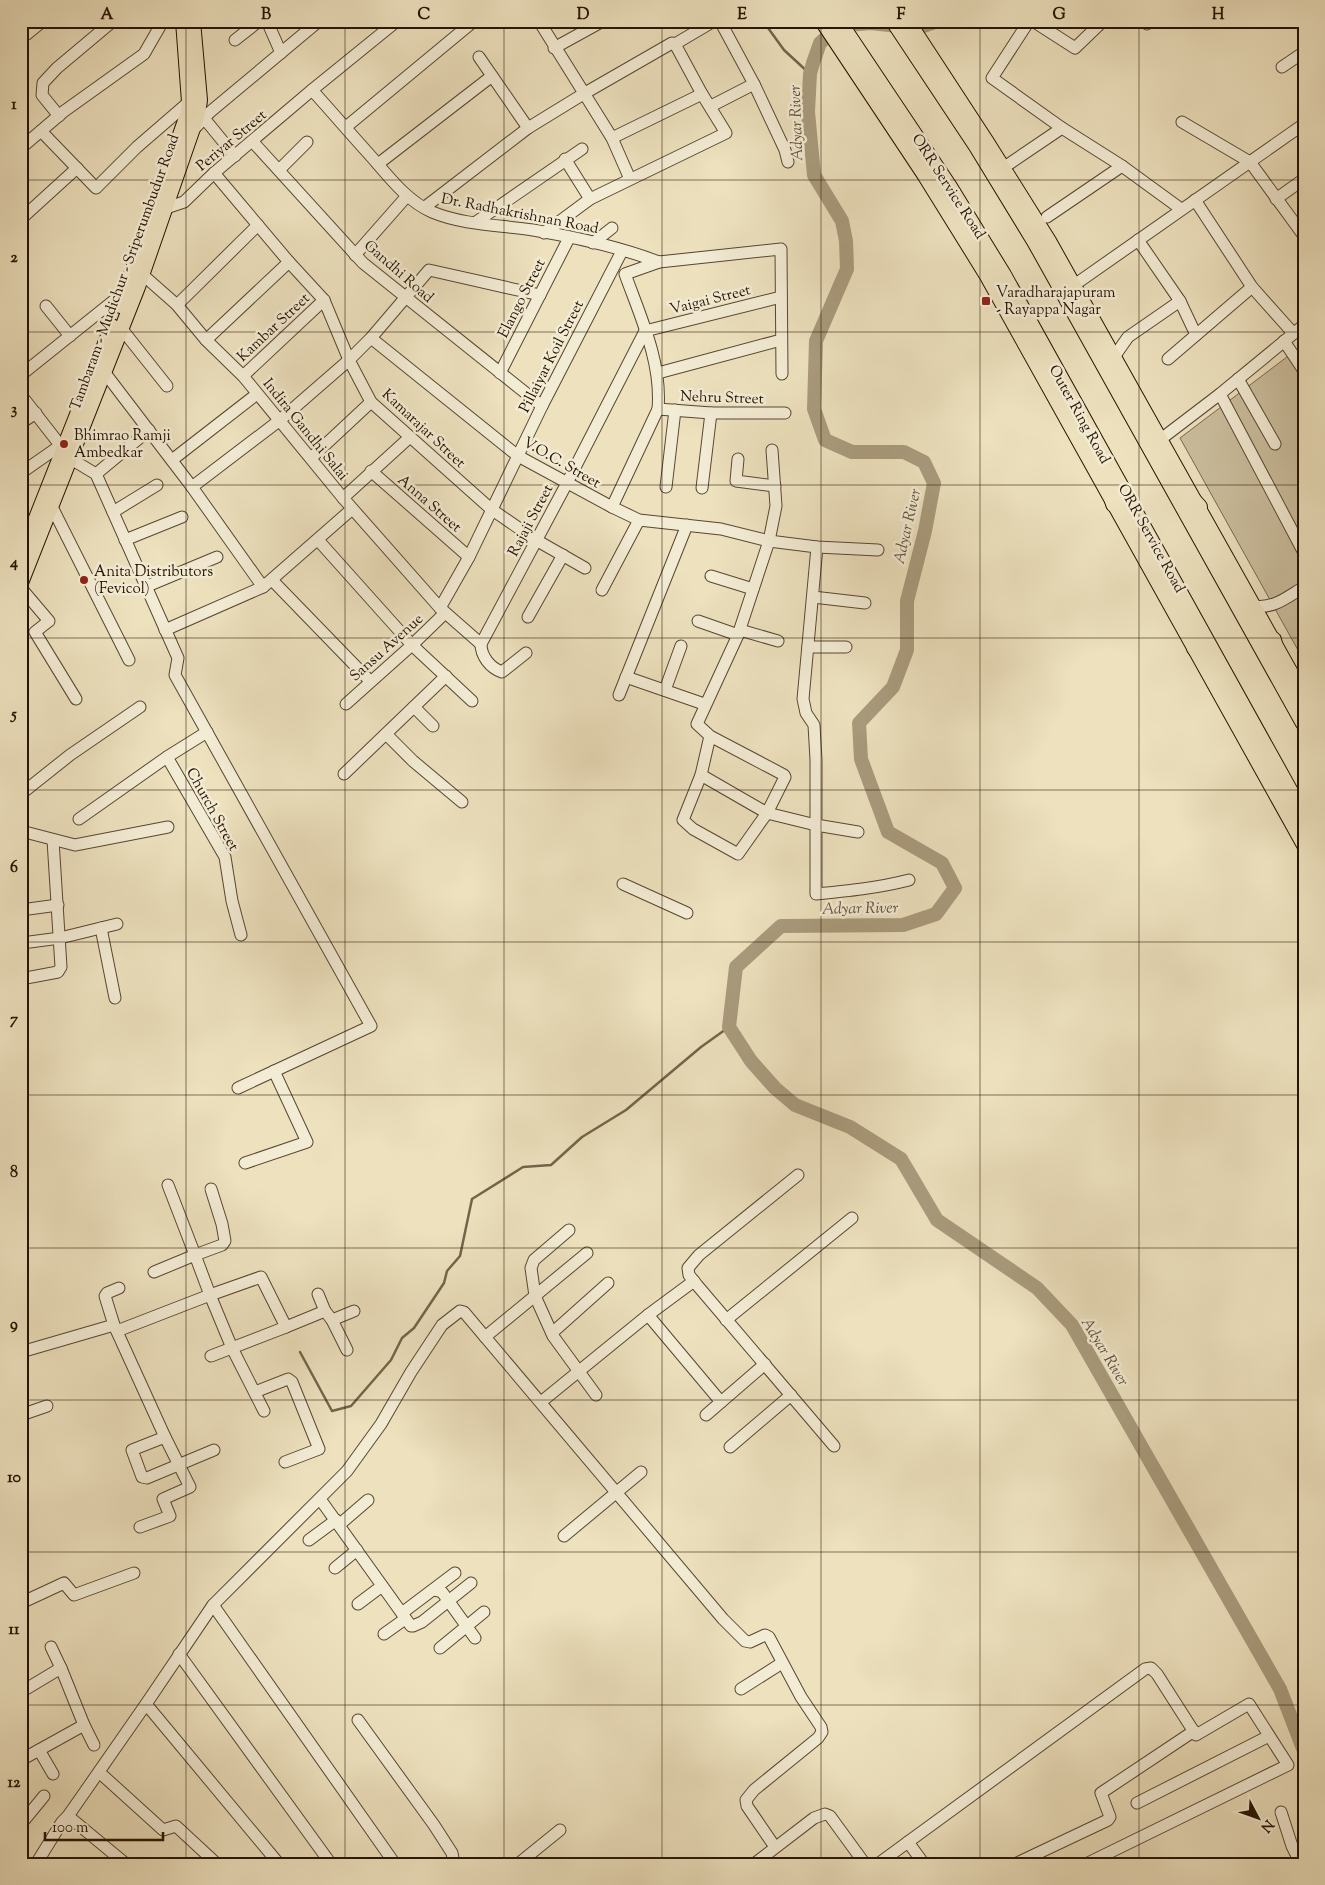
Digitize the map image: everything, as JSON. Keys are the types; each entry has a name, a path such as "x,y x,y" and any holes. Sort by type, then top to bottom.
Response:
{"highway":[{"name":"Outer Ring Road","path":"838,21 845,43 870,69 949,187 1003,275 1304,817"},
{"path":"894,21 1000,182 1110,373 1304,723"},
{"path":"1101,452 1114,504"},
{"path":"1157,460 1199,507"},
{"path":"1273,640 1288,692"},
{"path":"1195,648 1227,678"}],"main road":[{"name":"Tambaram - Mudichur - Sriperumbudur Road","path":"161,208 184,127 189,102 183,21"},
{"name":"Tambaram - Mudichur - Sriperumbudur Road","path":"21,583 52,507 65,451 105,373 138,272 198,114 200,100 193,21"},
{"name":"ORR Service Road","path":"822,21 845,43 975,256 1034,358 1304,845"},
{"path":"908,21 1003,168 1042,219 1067,258 1090,302 1094,322"},
{"path":"1042,219 1094,322 1304,696"},
{"name":"Tambaram - Mudichur - Sriperumbudur Road","path":"21,556 65,451 127,290 138,272"}],"street":[{"path":"21,30 25,35 28,34 43,21"},
{"path":"59,116 42,95 42,83 113,21"},
{"path":"236,40 259,21"},
{"path":"267,21 281,52"},
{"path":"193,130 203,117 318,21"},
{"name":"Periyar Street","path":"161,208 184,202 214,173 397,21"},
{"path":"346,128 474,21"},
{"path":"539,21 554,48 585,93 612,138 630,178"},
{"path":"425,207 528,128 585,93 714,21"},
{"path":"720,21 754,84 785,150 788,162"},
{"path":"1029,21 992,78 1062,128 1122,166 1181,209"},
{"path":"1033,21 1075,48 1103,21"},
{"path":"554,48 598,22"},
{"path":"21,148 59,116 144,54 158,23"},
{"path":"544,233 590,199 630,178 726,134 675,44"},
{"path":"1282,67 1304,52"},
{"path":"479,57 528,128"},
{"path":"378,164 492,76"},
{"path":"711,106 754,84"},
{"name":"Dr. Radhakrishnan Road","path":"312,90 407,196 432,212 476,222 593,243 631,252 659,262"},
{"path":"612,138 702,94"},
{"path":"41,131 96,188 137,147 189,102"},
{"path":"203,117 235,156"},
{"path":"1182,122 1250,162 1304,236"},
{"path":"1080,281 1304,124"},
{"path":"1003,168 1062,128"},
{"name":"Gandhi Road","path":"253,142 355,254 406,299 542,406"},
{"path":"279,170 307,142"},
{"path":"476,222 582,149"},
{"path":"565,159 590,199"},
{"path":"1042,219 1122,166"},
{"path":"21,219 77,168"},
{"name":"Kamarajar Street","path":"214,173 289,262 324,300 349,360 372,402 491,510 536,540 586,568"},
{"path":"1276,199 1304,179"},
{"path":"355,254 407,196"},
{"path":"1194,200 1252,287 1293,333"},
{"path":"177,305 258,225"},
{"path":"593,243 612,228"},
{"name":"Elango Street","path":"500,373 569,238"},
{"path":"1138,240 1180,301 1196,335"},
{"path":"612,507 658,409 660,394 658,373 646,331 625,274 659,262 781,249 782,374"},
{"name":"Pillaiyar Koil Street","path":"443,611 542,406 622,251"},
{"path":"206,340 289,262"},
{"path":"192,487 280,420 349,360 406,299 425,273 432,269 540,295"},
{"name":"Indira Gandhi Salai","path":"138,272 177,305 206,340 243,376 342,498 443,611 481,644"},
{"path":"1168,359 1252,287"},
{"path":"21,375 127,290"},
{"name":"Vaigai Street","path":"646,331 781,297"},
{"name":"Kambar Street","path":"243,376 324,300"},
{"path":"1114,358 1128,337 1180,301"},
{"path":"46,306 70,336"},
{"path":"1161,439 1304,326"},
{"path":"121,328 167,386"},
{"name":"Rajaji Street","path":"481,644 646,331"},
{"name":"V.O.C. Street","path":"371,338 518,456 639,520 721,529 770,541 817,548 878,550"},
{"path":"658,373 781,340"},
{"path":"1284,341 1304,371"},
{"path":"105,373 267,583 370,681"},
{"path":"1238,378 1275,444"},
{"path":"172,460 257,394"},
{"path":"1220,394 1304,553"},
{"path":"21,395 65,451 96,474 178,658 175,675 371,1026 238,1088"},
{"path":"311,458 372,402"},
{"name":"Nehru Street","path":"658,409 711,414 785,413"},
{"path":"666,487 675,410"},
{"path":"21,424 36,413"},
{"path":"702,488 711,414"},
{"path":"96,474 149,430"},
{"path":"342,498 410,437"},
{"path":"710,736 701,776 683,820 693,829 738,854 767,813 785,777 710,736 697,724 704,704 739,633 770,541 776,506 772,450"},
{"path":"21,473 65,451"},
{"path":"738,459 736,481 775,486"},
{"name":"Anna Street","path":"371,471 469,557"},
{"path":"113,512 157,485"},
{"path":"52,507 129,660"},
{"path":"165,630 267,583 352,509"},
{"path":"125,540 182,517"},
{"path":"602,590 639,520"},
{"path":"619,695 687,525"},
{"path":"318,540 412,645 472,701"},
{"path":"817,548 803,699 806,714 814,725 816,760 816,894 850,891 908,880"},
{"path":"528,618 564,555"},
{"path":"145,587 217,557"},
{"path":"711,576 753,589"},
{"path":"21,588 49,621 34,632 76,698"},
{"path":"1254,606 1265,608 1304,588"},
{"path":"813,597 865,603"},
{"name":"Sansu Avenue","path":"346,704 412,645 443,611"},
{"path":"698,621 739,633 778,641"},
{"path":"481,644 481,652 484,657 502,672 526,653"},
{"path":"665,690 682,646"},
{"path":"808,647 846,648"},
{"path":"344,774 446,676"},
{"path":"626,677 704,704"},
{"path":"21,794 70,755 140,707"},
{"path":"414,707 433,726"},
{"name":"Church Street","path":"80,818 167,757 207,732"},
{"path":"386,734 413,761 462,802"},
{"name":"Church Street","path":"167,757 225,857 241,936"},
{"path":"701,776 767,813 816,825 858,832"},
{"path":"21,831 75,845 168,827"},
{"path":"26,978 58,972 61,967 53,840"},
{"path":"623,884 687,913"},
{"path":"21,910 58,905"},
{"path":"22,944 60,938 117,924"},
{"path":"101,928 116,998"},
{"path":"245,1163 307,1142 274,1071"},
{"path":"798,1175 692,1262 688,1268 689,1275 834,1446"},
{"path":"168,1185 232,1348 264,1410"},
{"path":"154,1272 222,1245 225,1241 211,1189"},
{"path":"726,1320 852,1218"},
{"path":"569,1230 534,1260 531,1268 535,1296 552,1333 596,1395"},
{"path":"485,1338 587,1252"},
{"path":"21,1352 115,1328 261,1277 286,1326"},
{"path":"541,1402 648,1315 694,1281"},
{"path":"552,1333 608,1283"},
{"path":"119,1288 107,1293 105,1296 115,1328 190,1487 163,1499 170,1516 140,1527"},
{"path":"318,1294 325,1311 332,1320 347,1350"},
{"path":"211,1356 325,1311"},
{"path":"332,1320 354,1311"},
{"path":"36,1864 62,1822 99,1772 213,1605 347,1471 381,1424 411,1372 442,1325 460,1311 464,1312 739,1636 745,1641 750,1642 761,1636 767,1636 801,1697 821,1727 822,1732 818,1738 754,1790 746,1800 747,1806 775,1847"},
{"path":"648,1315 720,1402"},
{"path":"706,1415 765,1364"},
{"path":"255,1392 288,1379 292,1382 319,1449 285,1462"},
{"path":"730,1447 791,1395"},
{"path":"21,1415 48,1406"},
{"path":"165,1437 132,1450 142,1478 147,1478 214,1450"},
{"path":"564,1536 641,1472"},
{"path":"320,1499 411,1626 417,1625 471,1583"},
{"path":"309,1540 368,1500"},
{"path":"335,1568 358,1550"},
{"path":"21,1604 64,1583 74,1594 134,1573"},
{"path":"384,1634 455,1573"},
{"path":"358,1604 382,1586"},
{"path":"434,1590 442,1592 475,1638"},
{"path":"213,1605 395,1864"},
{"path":"440,1648 484,1612"},
{"path":"51,1647 94,1745"},
{"path":"179,1654 331,1864"},
{"path":"741,1689 782,1663"},
{"path":"21,1692 61,1668"},
{"path":"878,1864 1145,1669 1152,1668 1157,1674 1196,1735 1249,1704 1288,1765 1086,1864"},
{"path":"146,1704 279,1864"},
{"path":"358,1720 434,1825 452,1853 454,1864"},
{"path":"21,1760 84,1725"},
{"path":"1015,1864 1108,1820 1110,1817 1109,1811 1101,1793 1194,1731"},
{"path":"1137,1803 1269,1736"},
{"path":"39,1750 53,1774"},
{"path":"99,1772 163,1830 176,1826 217,1864"},
{"path":"21,1824 44,1796"},
{"path":"1281,1812 1292,1846 1301,1864"},
{"path":"754,1864 814,1818 825,1814 830,1816 865,1864"},
{"path":"68,1816 126,1864"},
{"path":"518,1864 560,1830"},
{"path":"908,1842 924,1864"}],"shaded area":[{"path":"1304,344 1304,661 1180,438"}],"waterway":[{"path":"763,21 784,50 810,74"},
{"name":"Adyar River","path":"938,21 921,27 871,23 847,25 837,28 820,43 813,63 810,74 808,112 814,175 842,221 846,241 847,269 816,341 814,409 825,440 852,452 904,452 924,462 934,483 925,531 907,601 907,650 893,687 859,723 861,759 888,832 942,863 955,888 936,914 903,925 781,926 736,967 729,1027 751,1061 775,1088 795,1105 850,1127 901,1159 937,1220 1037,1288 1072,1325 1280,1689 1304,1751"},
{"path":"300,1352 332,1411 351,1406 391,1360 402,1338 414,1328 444,1283 447,1271 460,1256 472,1199 523,1167 551,1165 582,1137 626,1110 701,1047 729,1027"}],"place":[{"name":"Varadharajapuram - Rayappa Nagar","path":"986,301"},
{"name":"Bhimrao Ramji Ambedkar","path":"64,444"},
{"name":"Anita Distributors (Fevicol)","path":"84,580"}]}
